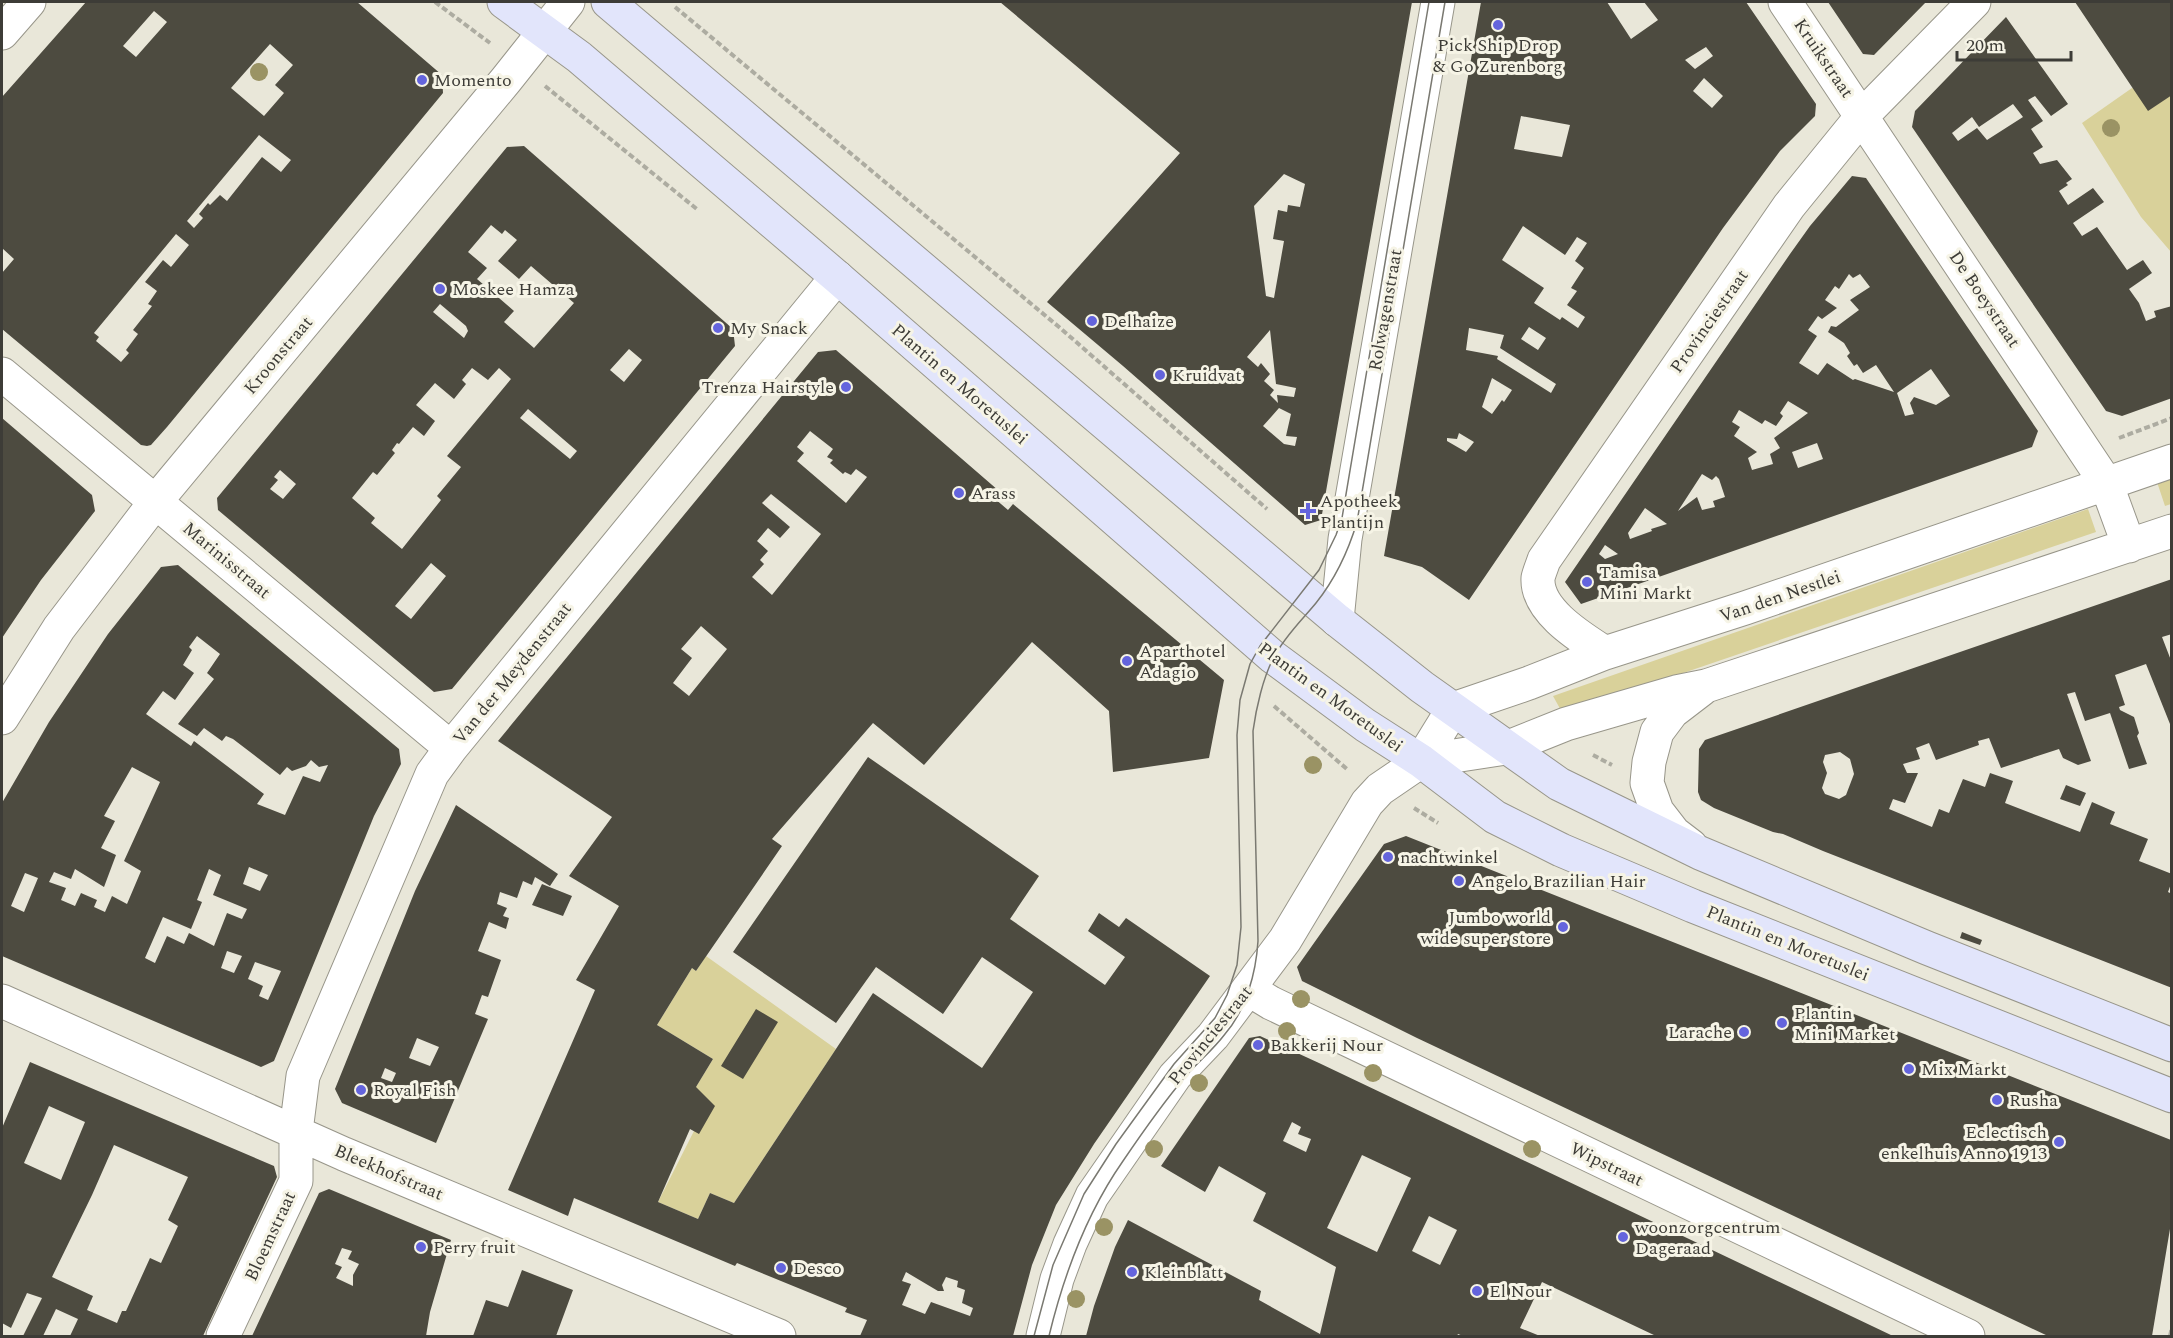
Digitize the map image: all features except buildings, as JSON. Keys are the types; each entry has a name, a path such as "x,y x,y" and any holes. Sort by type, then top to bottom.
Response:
{"main road":[{"name":"Plantin en Moretuslei","path":"504,2 579,57 837,277 1267,651 1365,725 1420,761 1495,817 1561,850 1705,910 2172,1096"},
{"path":"608,2 1337,620 1422,687 1559,784 1700,853 1927,948 2172,1045"}],"street":[{"path":"2,33 29,2"},
{"name":"Kroonstraat","path":"2,718 59,628 156,501 499,89 568,2"},
{"name":"Rolwagenstraat","path":"1337,620 1345,540 1438,2"},
{"name":"Kruikstraat","path":"1785,2 1863,115"},
{"name":"Provinciestraat","path":"1605,653 1579,637 1547,607 1541,596 1538,578 1544,560 1789,206 1863,115 1974,2"},
{"name":"De Boeystraat","path":"1863,115 2106,483"},
{"name":"Van der Meydenstraat","path":"296,1131 303,1076 432,774 837,277"},
{"name":"Marinisstraat","path":"2,374 451,748"},
{"name":"Van den Nestlei","path":"1453,709 1529,683 1605,653 1745,608 2172,460"},
{"path":"2106,483 2129,546"},
{"path":"1506,748 1566,724 1676,692 1706,686 2172,531"},
{"path":"1700,853 1674,833 1657,811 1647,783 1649,762 1657,732 1672,712 1706,686"},
{"name":"Plantin en Moretuslei","path":"1420,761 1453,709"},
{"name":"Plantin en Moretuslei","path":"1420,761 1506,748"},
{"name":"Provinciestraat","path":"1043,1336 1060,1270 1092,1196 1175,1076 1213,1036 1285,939 1367,803 1380,789 1420,761"},
{"name":"Wipstraat","path":"1248,989 1271,1003 1968,1336"},
{"name":"Bleekhofstraat","path":"2,1001 355,1158 779,1336"},
{"name":"Bloemstraat","path":"224,1336 296,1181 296,1131"}],"path":[{"path":"668,2 1059,327 1273,514"},
{"path":"1551,730 1647,783"},
{"path":"2170,1336 2172,1327"}],"shaded area":[{"path":"2132,88 2171,95 2171,252 2141,217 2082,123"},
{"path":"2171,477 2171,504 2165,506 2157,482"},
{"path":"2088,509 2096,532 1563,714 1553,696"},
{"path":"706,956 836,1049 734,1203 710,1193 698,1219 658,1202 694,1131 696,1087 713,1059 657,1025 692,968 696,971"}],"tram line":[{"path":"1034,1336 1053,1265 1084,1194 1116,1144 1174,1064 1215,1018 1227,995 1237,965 1241,927 1237,735 1240,700 1250,664 1260,646 1319,570 1342,518 1429,2"},
{"path":"1049,1336 1069,1267 1087,1223 1110,1181 1169,1097 1232,1024 1249,990 1258,941 1253,731 1256,713 1263,683 1278,649 1330,584 1350,544 1357,522 1445,2"}],"place":[{"name":"Pick Ship Drop & Go Zurenborg","path":"1498,25"},
{"name":"Momento","path":"422,80"},
{"name":"Moskee Hamza","path":"440,289"},
{"name":"Delhaize","path":"1092,321"},
{"name":"My Snack","path":"718,328"},
{"name":"Kruidvat","path":"1160,375"},
{"name":"Trenza Hairstyle","path":"846,387"},
{"name":"Arass","path":"959,493"},
{"name":"Apotheek Plantijn","path":"1308,511"},
{"name":"Tamisa Mini Markt","path":"1587,582"},
{"name":"Aparthotel Adagio","path":"1127,661"},
{"name":"nachtwinkel","path":"1388,857"},
{"name":"Angelo Brazilian Hair","path":"1459,881"},
{"name":"Jumbo world wide super store","path":"1563,927"},
{"name":"Plantin Mini Market","path":"1782,1023"},
{"name":"Larache","path":"1744,1032"},
{"name":"Bakkerij Nour","path":"1258,1045"},
{"name":"Mix Markt","path":"1909,1069"},
{"name":"Royal Fish","path":"361,1090"},
{"name":"Rusha","path":"1997,1100"},
{"name":"Eclectisch enkelhuis Anno 1913","path":"2059,1142"},
{"name":"woonzorgcentrum Dageraad","path":"1623,1237"},
{"name":"Perry fruit","path":"421,1247"},
{"name":"Desco","path":"781,1268"},
{"name":"Kleinblatt","path":"1132,1272"},
{"name":"El Nour","path":"1477,1291"}]}
